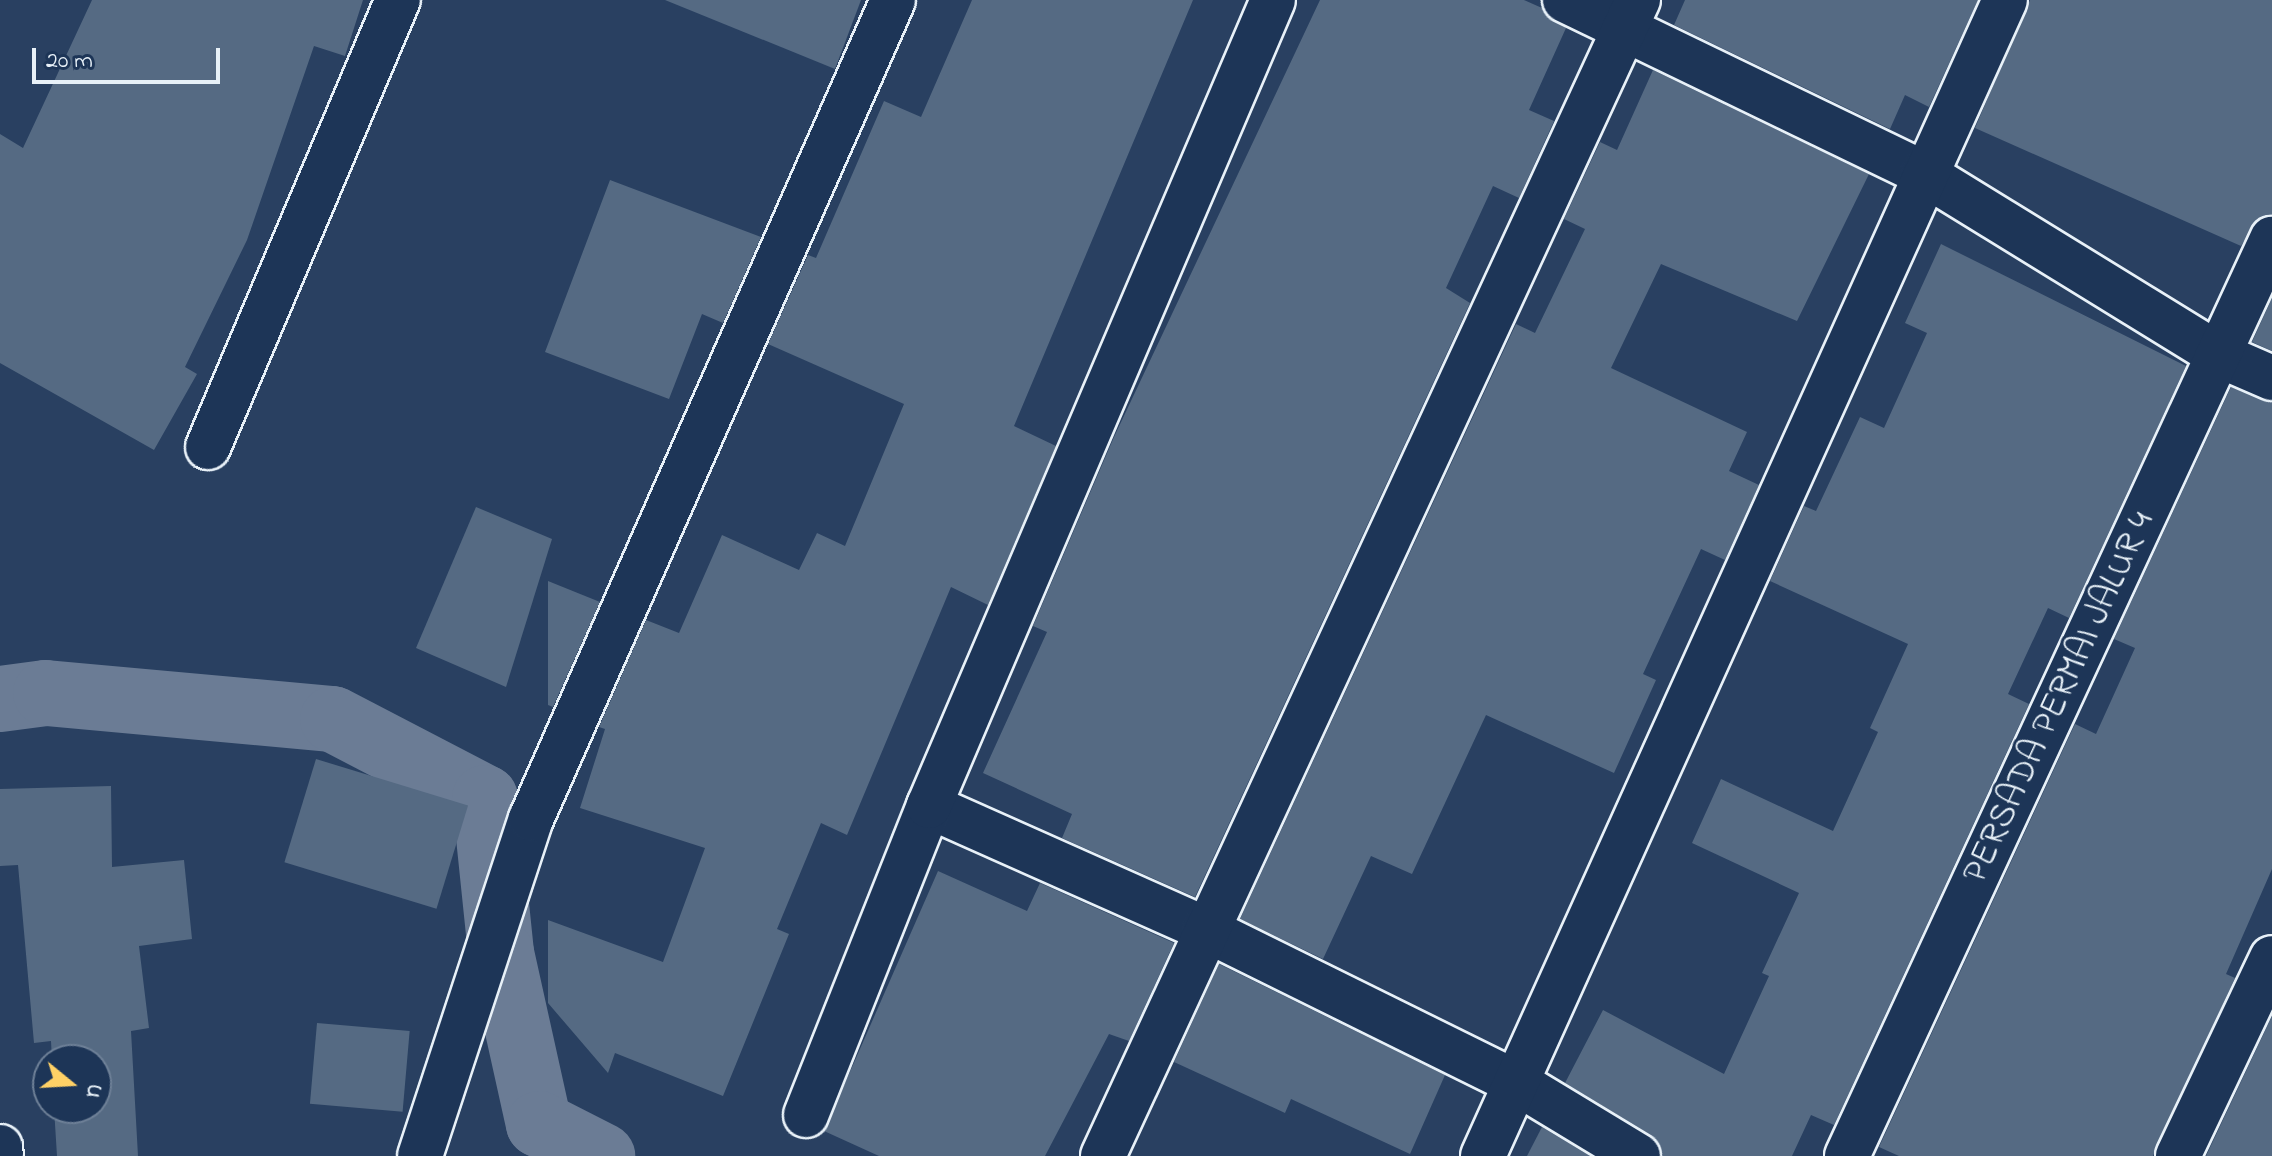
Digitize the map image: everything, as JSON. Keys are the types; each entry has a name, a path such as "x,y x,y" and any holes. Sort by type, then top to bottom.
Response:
{"street":[{"path":"208,447 398,0"},
{"path":"420,1156 465,1009 520,848 893,0"},
{"path":"806,1115 929,806 1273,0"},
{"path":"1565,0 1631,14 1923,173 2219,355 2272,378"},
{"path":"1483,1156 1519,1084 1923,173 2005,0"},
{"path":"1103,1156 1205,929 1631,14"},
{"name":"PERSADA PERMAI JALUR 4","path":"1847,1156 2272,239"},
{"path":"929,806 1205,929 1519,1084 1638,1156"},
{"path":"2178,1156 2272,958"},
{"path":"0,1147 1,1156"}],"building":[{"path":"92,0 363,0 345,56 314,46 247,240 185,367 197,374 154,450 0,363 0,134 23,148"},
{"path":"665,0 861,0 835,69"},
{"path":"972,0 1193,0 1014,426 1056,446 988,605 951,587 847,835 821,823 777,929 789,934 723,1096 615,1053 608,1073 548,1003 548,920 663,962 705,848 580,808 605,729 599,727 646,620 679,633 722,535 799,570 817,533 845,546 904,404 768,344 808,255 816,258 884,101 921,117"},
{"path":"1320,0 1524,0 1542,8 1566,28 1529,110 1554,121 1519,198 1493,186 1446,288 1470,303 1195,897 1062,838 1072,814 983,773 1047,632 1033,626 1114,437"},
{"path":"1685,0 1978,0 1929,107 1905,95 1890,129 1674,25"},
{"path":"2030,0 2272,0 2272,214 2257,219 2241,246 1975,128"},
{"path":"1653,70 1869,174 1797,321 1661,264 1611,368 1747,432 1729,471 1759,485 1725,560 1701,549 1643,674 1656,680 1614,773 1486,715 1412,874 1371,856 1323,959 1240,919 1516,324 1535,333 1585,229 1564,219 1600,142 1617,150"},
{"path":"610,180 761,237 723,323 702,314 669,399 545,352"},
{"path":"1941,244 2186,366 2069,618 2048,608 2008,694 2029,704 1834,1125 1811,1115 1792,1156 1663,1156 1651,1135 1565,1083 1603,1010 1724,1074 1769,976 1762,973 1799,893 1692,843 1721,779 1833,831 1878,732 1870,728 1908,644 1770,581 1804,506 1816,511 1860,417 1884,428 1927,333 1905,323"},
{"path":"2272,298 2272,351 2252,342"},
{"path":"2231,387 2272,403 2272,869 2226,974 2235,978 2153,1156 1899,1156 1879,1147 2075,724 2096,734 2135,648 2114,639"},
{"path":"476,507 552,539 506,687 416,648"},
{"path":"548,581 600,602 553,707 548,705"},
{"path":"316,759 468,805 436,909 284,862"},
{"path":"111,786 112,867 184,860 192,939 139,946 149,1028 131,1031 138,1156 57,1156 55,1124 112,1124 112,1044 34,1043 18,865 0,866 0,789"},
{"path":"938,871 1027,911 1040,883 1174,943 1129,1041 1109,1034 1045,1156 879,1156 824,1131"},
{"path":"1219,964 1445,1075 1410,1154 1291,1099 1285,1113 1174,1062"},
{"path":"2272,1016 2272,1156 2206,1156"},
{"path":"317,1023 410,1031 403,1112 310,1104"},
{"path":"1542,1127 1590,1156 1527,1156"}],"waterway":[{"path":"0,699 46,693 333,719 485,798 501,953 539,1124 602,1156"}]}
